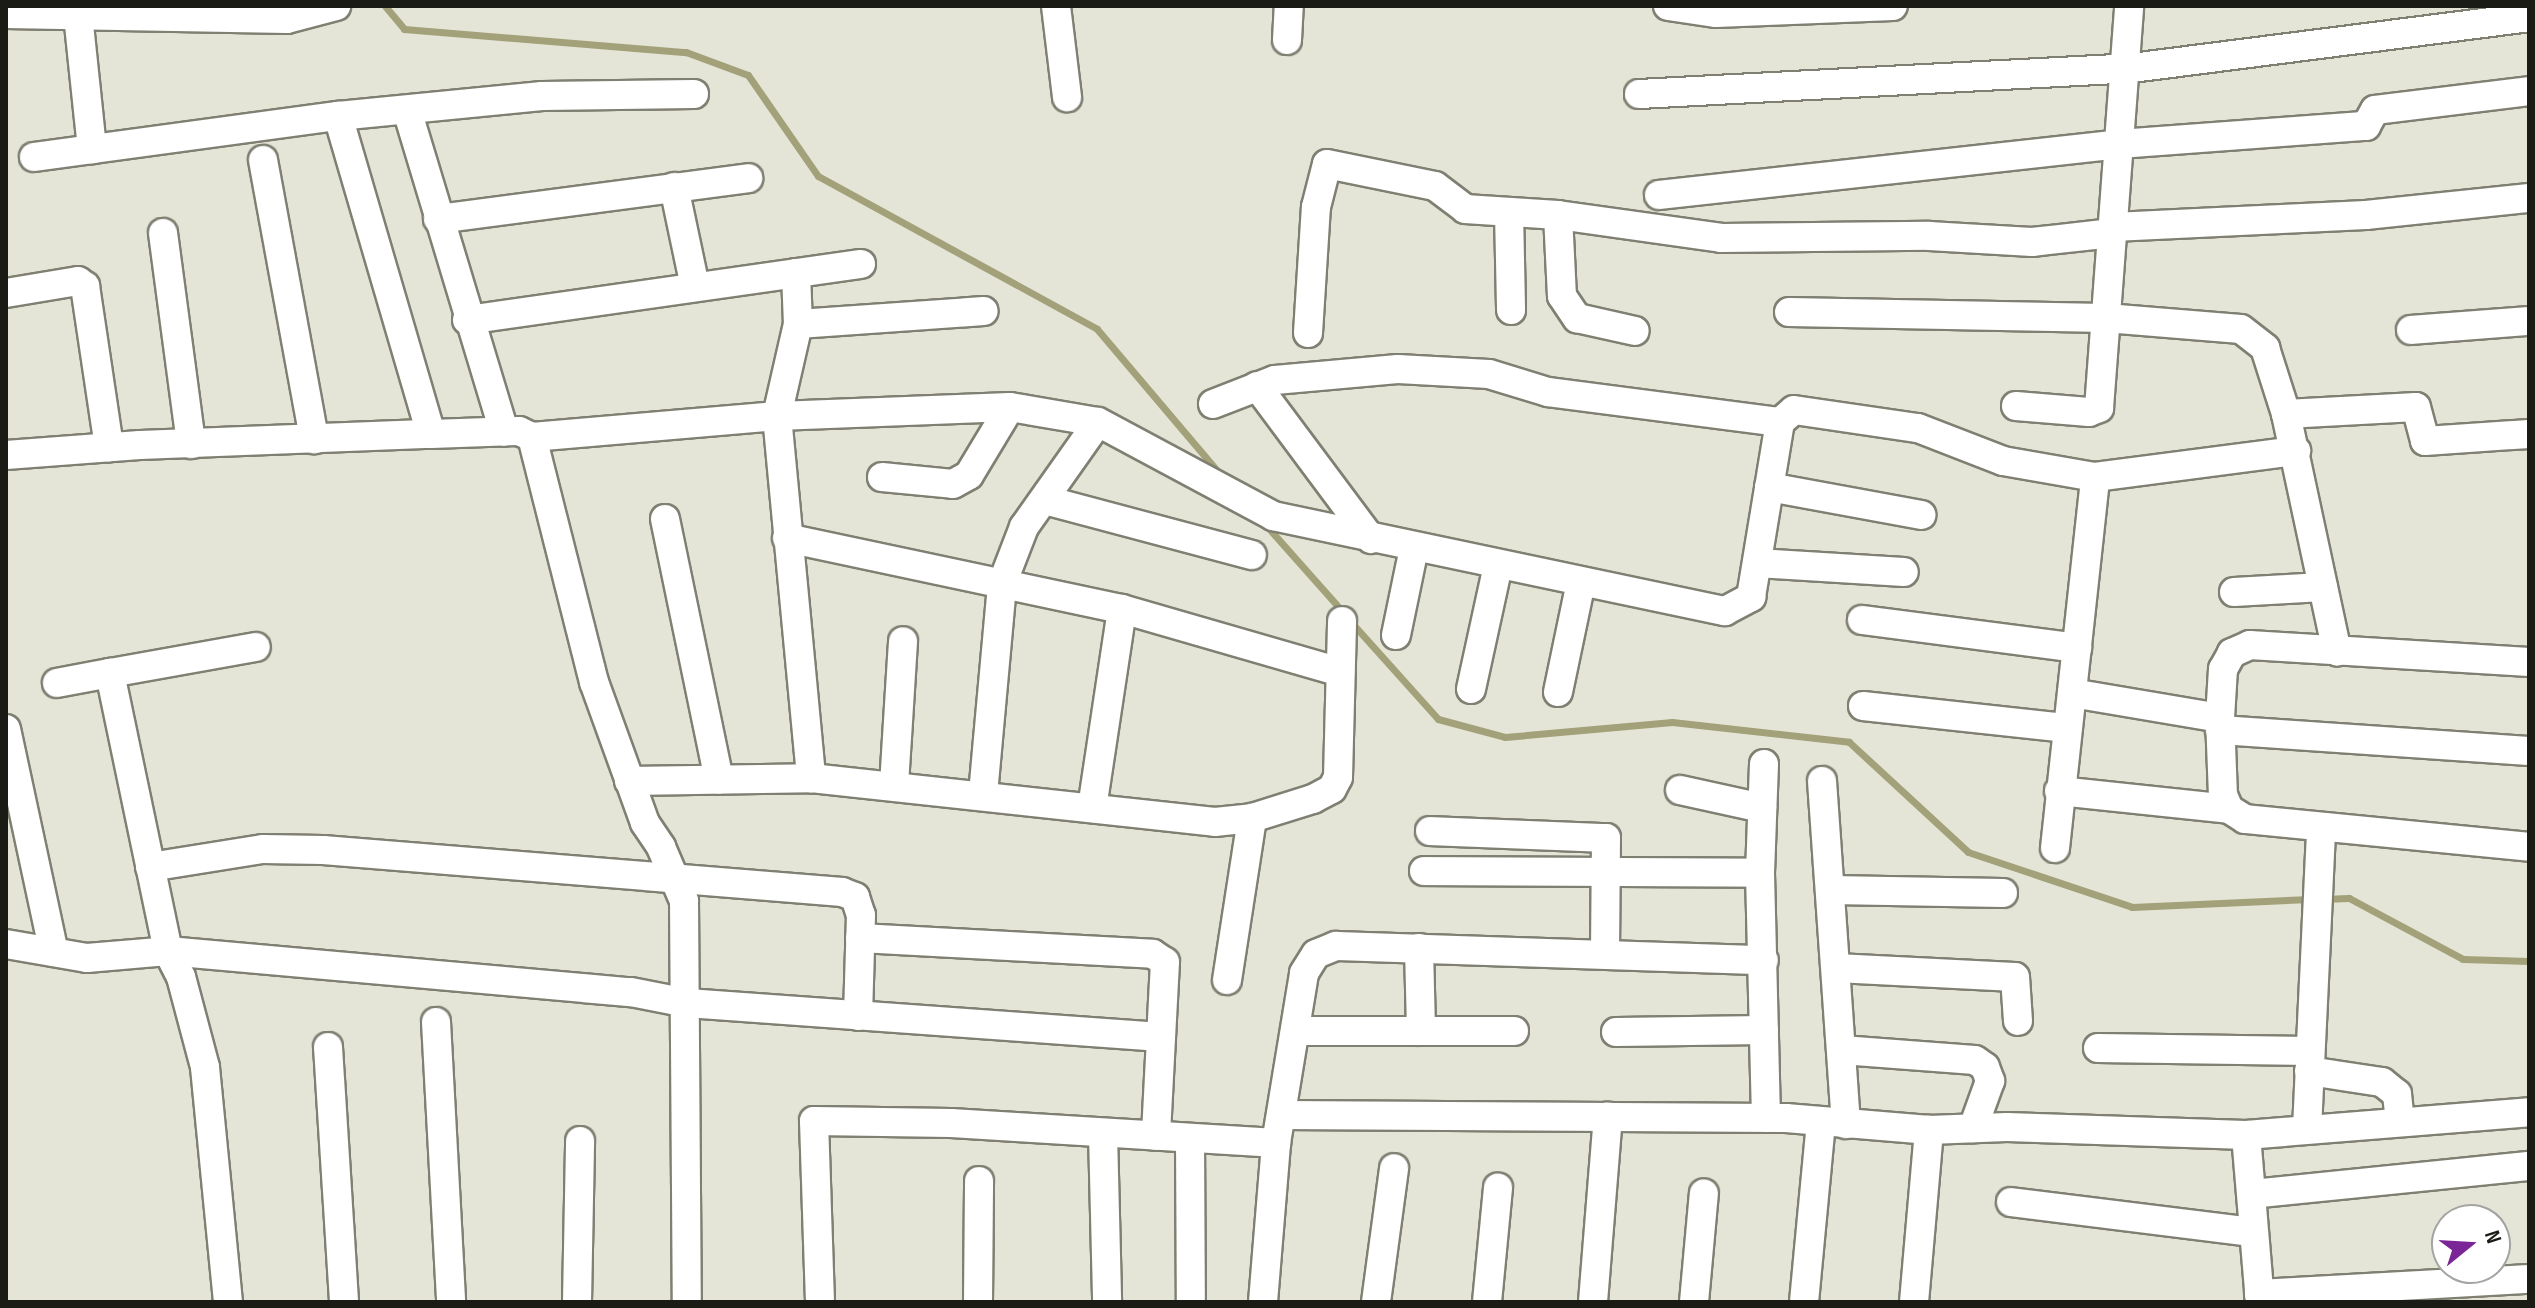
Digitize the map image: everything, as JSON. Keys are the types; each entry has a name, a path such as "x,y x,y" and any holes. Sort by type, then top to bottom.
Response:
{"street":[{"path":"6,14 78,15 116,11 287,19 336,6"},
{"path":"1056,6 1067,97"},
{"path":"1287,40 1289,6"},
{"path":"1668,6 1716,13 1893,6"},
{"path":"2016,406 2089,412 2099,408 2129,6"},
{"path":"78,15 92,149"},
{"path":"1639,94 2124,69 2529,17"},
{"path":"1659,195 2119,144 2366,126 2375,110 2529,91"},
{"path":"34,157 338,116 542,96 694,94"},
{"path":"407,110 467,320 504,432"},
{"path":"338,116 431,434"},
{"path":"263,160 314,439"},
{"path":"1308,333 1316,207 1327,164 1435,186 1465,209 1558,215 1721,238 1929,236 2032,242 2113,230 2366,215 2529,198"},
{"path":"438,219 748,178"},
{"path":"674,187 695,287"},
{"path":"1509,212 1511,310"},
{"path":"1558,215 1562,296 1577,318 1635,331"},
{"path":"163,233 191,444"},
{"path":"467,320 861,264"},
{"path":"796,273 798,324 777,416 811,778"},
{"path":"6,293 78,281 85,286 109,447"},
{"path":"798,324 984,311"},
{"path":"1789,312 2106,318 2241,329 2265,348 2286,414 2337,652"},
{"path":"2411,330 2529,321"},
{"path":"1213,404 1257,386 1368,371 1450,371 1489,374 1548,392 1780,422"},
{"path":"1257,386 1371,539"},
{"path":"6,455 109,447 431,434 504,432 532,437 777,416 1010,407 1098,422 1273,516 1725,611 1751,597 1780,422 1794,410 1918,428 2003,461 2095,477 2296,451"},
{"path":"882,477 953,484 969,475 1010,407"},
{"path":"2286,414 2416,407 2425,441 2529,434"},
{"path":"983,794 1002,584 1024,527 1098,422"},
{"path":"532,437 594,682 629,781 684,901 687,1302"},
{"path":"2055,848 2065,728 2072,693 2095,477"},
{"path":"1769,487 1921,515"},
{"path":"1045,500 1252,555"},
{"path":"665,519 719,779"},
{"path":"787,538 1122,609 1340,672"},
{"path":"1396,635 1414,548"},
{"path":"1757,563 1904,572"},
{"path":"1471,689 1498,565"},
{"path":"1558,692 1581,582"},
{"path":"2234,592 2323,587"},
{"path":"1092,808 1122,609"},
{"path":"1862,620 2077,648"},
{"path":"629,781 811,778 983,794 1215,822 1252,818 1332,789 1338,777 1342,621"},
{"path":"894,785 903,641"},
{"path":"2229,809 2223,795 2220,724 2223,669 2232,653 2250,645 2529,662"},
{"path":"57,683 256,647"},
{"path":"110,673 168,951 185,990 205,1067 228,1302"},
{"path":"2072,693 2220,724 2529,751"},
{"path":"1863,706 2065,728"},
{"path":"6,729 54,952"},
{"path":"1764,764 1760,873 1766,1118"},
{"path":"1804,1302 1842,1050 1822,781"},
{"path":"1680,790 1762,808"},
{"path":"2059,791 2229,809 2245,819 2529,847"},
{"path":"1227,980 1252,818"},
{"path":"2307,1129 2321,828"},
{"path":"1430,831 1606,838 1605,952"},
{"path":"150,867 263,849 323,850 842,892 855,897 860,938 858,1016"},
{"path":"1424,871 1606,875 1760,873"},
{"path":"1831,890 2003,893"},
{"path":"860,938 1153,954 1165,962 1156,1136"},
{"path":"6,944 87,958 168,951 631,992 687,1003 1161,1037"},
{"path":"1263,1302 1276,1143 1304,973 1316,954 1336,946 1605,952 1764,960"},
{"path":"1419,948 1421,1031"},
{"path":"1836,968 2015,977 2018,1021"},
{"path":"436,1022 451,1302"},
{"path":"1616,1032 1764,1030"},
{"path":"1295,1031 1514,1031"},
{"path":"328,1047 344,1302"},
{"path":"2098,1048 2310,1061 2382,1082 2397,1094 2400,1122"},
{"path":"1842,1050 1975,1060 1985,1067 1990,1081 1973,1128"},
{"path":"1281,1115 1766,1118 1929,1130 1973,1128 2246,1135 2529,1112"},
{"path":"1593,1302 1608,1117"},
{"path":"820,1302 814,1121 1276,1143"},
{"path":"1914,1302 1929,1130"},
{"path":"1103,1133 1107,1302"},
{"path":"2246,1135 2260,1298 2418,1294 2529,1279"},
{"path":"1190,1138 1191,1302"},
{"path":"577,1302 580,1141"},
{"path":"2252,1194 2529,1166"},
{"path":"1376,1302 1394,1168"},
{"path":"978,1302 979,1181"},
{"path":"1487,1302 1498,1188"},
{"path":"1694,1302 1704,1193"},
{"path":"2011,1202 2252,1232"}],"waterway":[{"path":"385,6 404,29 686,52 748,75 818,176 1097,329 1221,475"},
{"path":"1264,523 1343,612"},
{"path":"1351,622 1438,719 1505,737 1672,722 1849,742 1968,852 2132,907 2310,899"},
{"path":"2323,899 2349,898 2463,959 2529,961"}]}
